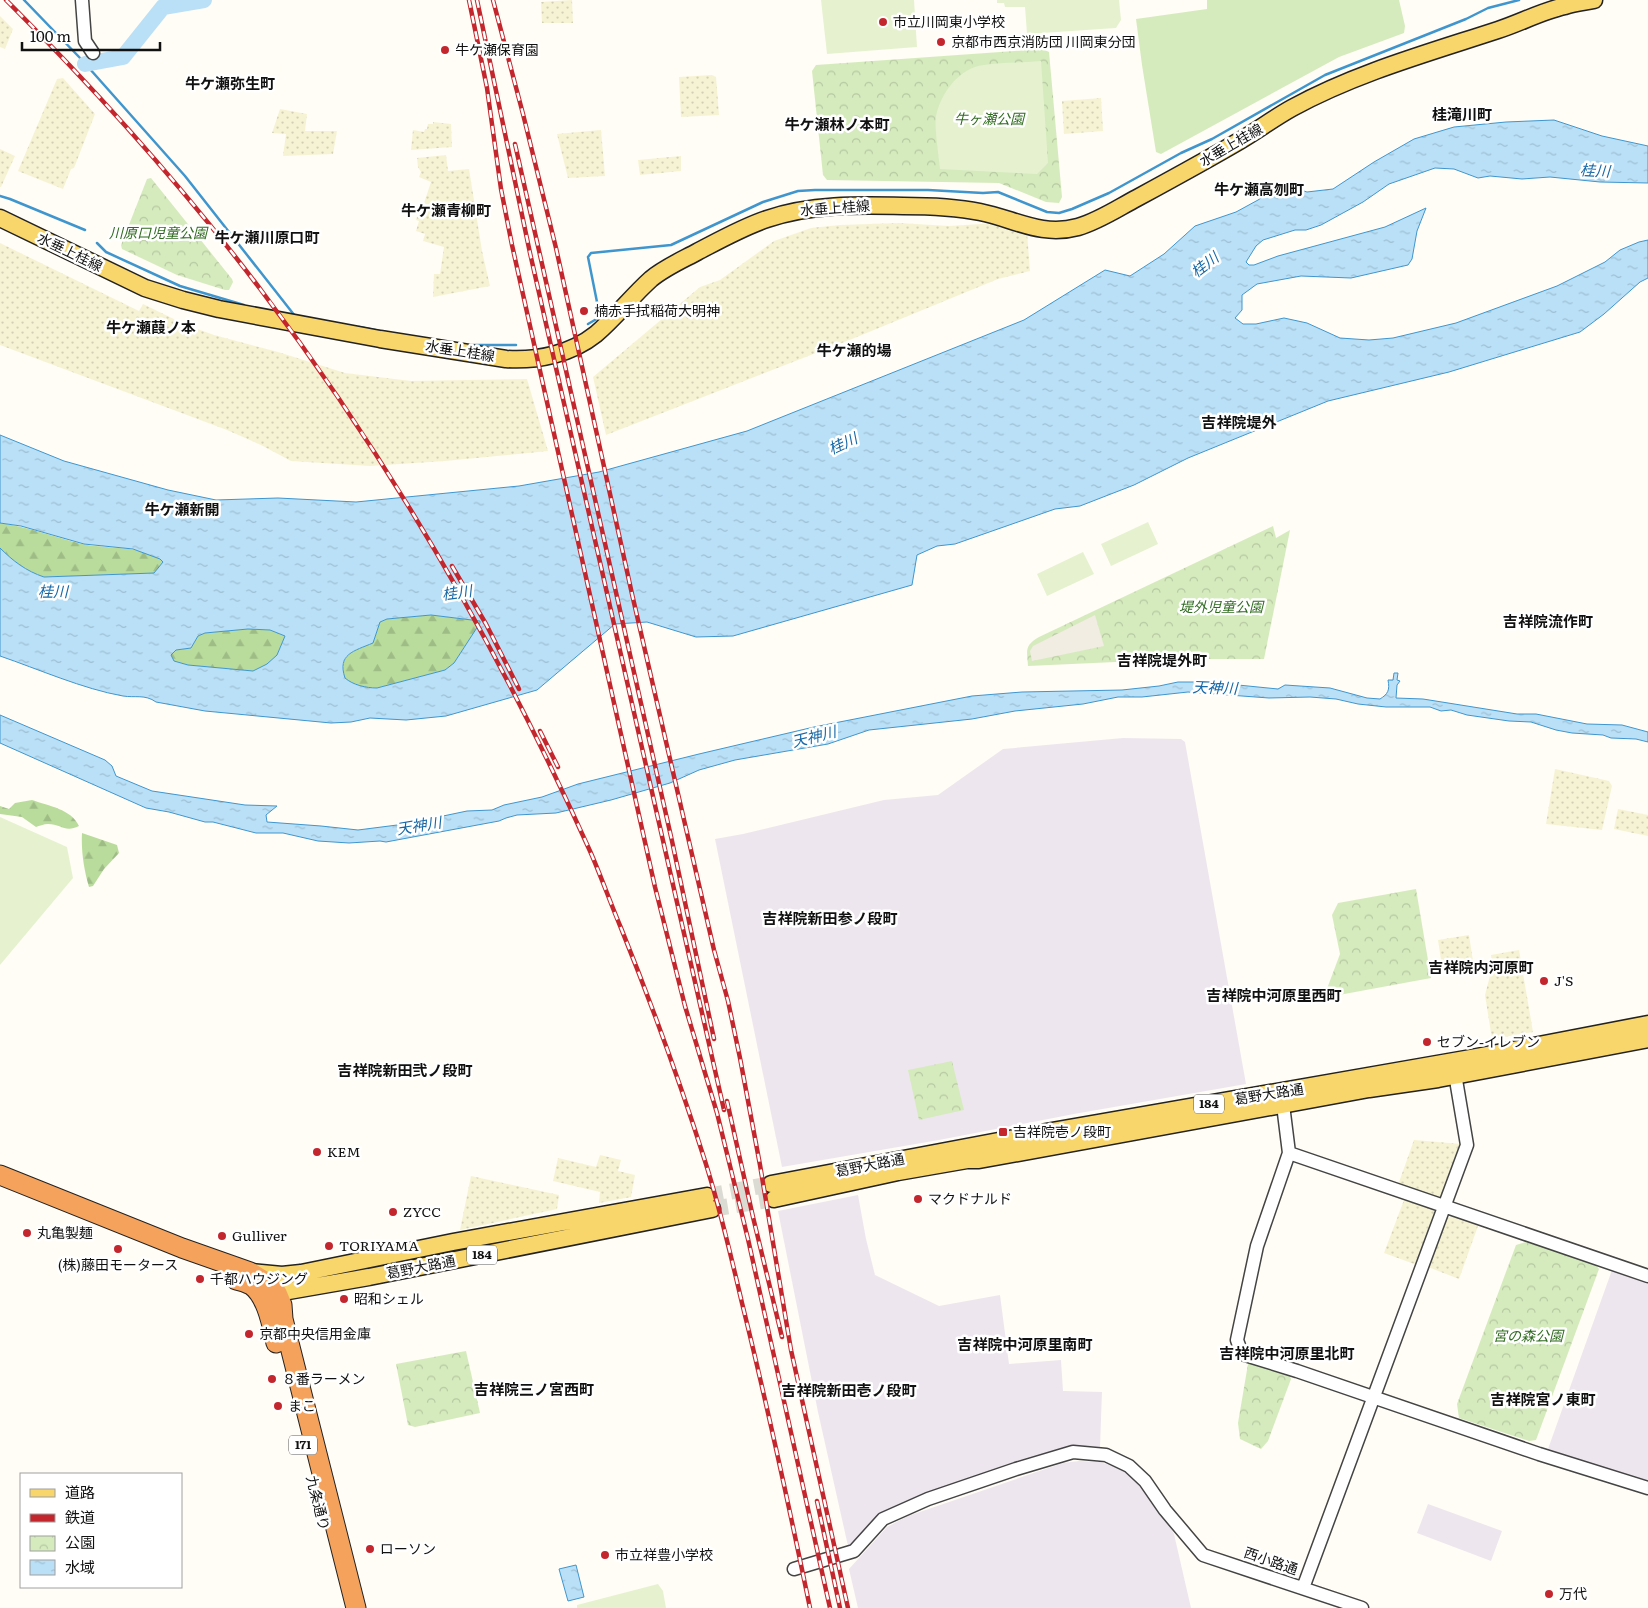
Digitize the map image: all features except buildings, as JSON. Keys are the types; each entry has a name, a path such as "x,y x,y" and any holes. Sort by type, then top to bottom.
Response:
{"highway":[{"name":"葛野大路通","path":"0,1175 110,1218 251,1279"},
{"name":"葛野大路通","path":"0,1187 251,1279"},
{"name":"九条通り","path":"251,1279 262,1298 282,1305 283,1319 356,1608"},
{"name":"九条通り","path":"272,1301 344,1608"}],"main road":[{"name":"水垂上桂線","path":"0,218 145,288 182,300 219,309 380,339 506,359 526,360 558,354 583,343 597,333 662,271 722,239 766,219 817,207 866,205 917,206 979,212 1045,230 1062,230 1080,226 1112,212 1208,159 1288,110 1321,93 1372,72 1502,29 1563,6 1594,0"},
{"name":"葛野大路通","path":"1368,1083 1283,1105 979,1160 967,1160 772,1191 1046,1132 1368,1083 1534,1053 1623,1036 1648,1024"},
{"name":"葛野大路通","path":"1623,1036 1648,1040"},
{"name":"葛野大路通","path":"251,1279 301,1273 453,1242 710,1202 369,1277 272,1301"},
{"path":"272,1301 279,1285 285,1279 301,1273"}],"street":[{"path":"82,0 85,41 93,53"},
{"path":"1303,1588 1468,1145 1454,1068"},
{"path":"1283,1105 1289,1153 1257,1246 1237,1340 1242,1354 1298,1371 1539,1454 1648,1488"},
{"path":"1289,1153 1648,1276"},
{"name":"西小路通","path":"794,1569 854,1551 883,1519 928,1499 1073,1452 1106,1455 1129,1466 1145,1481 1165,1510 1203,1555 1362,1608"}],"shaded area":[{"path":"572,0 573,23 542,23 541,2"},
{"path":"0,16 13,29 5,49 0,47"},
{"path":"712,75 716,77 719,115 681,117 679,77"},
{"path":"63,78 95,114 74,168 71,169 63,189 18,171 57,79"},
{"path":"1101,98 1103,131 1064,134 1062,101"},
{"path":"280,109 307,114 305,131 337,131 333,154 283,156 286,134 272,133"},
{"path":"433,122 451,124 452,147 411,150 413,130 424,132 428,124 433,124"},
{"path":"601,130 605,176 568,178 557,134"},
{"path":"0,149 15,156 1,187 0,187"},
{"path":"446,155 448,171 469,169 482,251 490,286 433,297 434,274 440,274 444,247 423,241 425,234 416,231 419,221 416,220 431,182 419,177 421,172 418,167 417,158"},
{"path":"681,156 681,171 640,175 638,160"},
{"path":"899,223 949,226 997,223 1027,232 1030,271 998,279 852,339 606,435 593,377 700,287 720,280 774,241 811,228"},
{"path":"0,243 139,311 143,304 186,325 214,335 278,352 345,373 411,381 527,379 548,451 370,466 291,461 227,430 0,345"},
{"path":"1095,615 1104,646 1032,661 1030,651 1033,646"},
{"path":"1123,738 1181,739 1185,742 1246,1084 782,1167 715,839 884,800 938,795 1003,749"},
{"path":"1555,769 1609,781 1612,786 1602,830 1546,824"},
{"path":"1618,809 1648,815 1648,836 1614,829"},
{"path":"1469,935 1473,961 1465,966 1463,962 1442,966 1438,940"},
{"path":"1519,950 1533,1032 1492,1039 1485,995 1492,968 1491,955"},
{"path":"1414,1140 1461,1144 1442,1196 1438,1199 1398,1185"},
{"path":"600,1155 621,1160 618,1171 635,1175 631,1197 599,1203 600,1192 553,1181 558,1158 596,1167"},
{"path":"471,1176 559,1195 557,1209 460,1230"},
{"path":"858,1195 875,1275 939,1306 1000,1295 1009,1364 1061,1360 1063,1391 1102,1392 1100,1447 1078,1446 1007,1464 882,1513 848,1546 818,1412 778,1211"},
{"path":"1404,1200 1433,1209 1435,1214 1417,1265 1384,1253"},
{"path":"1452,1216 1478,1226 1459,1279 1428,1267 1446,1219"},
{"path":"1612,1270 1648,1283 1648,1482 1548,1449"},
{"path":"1079,1461 1100,1462 1119,1468 1131,1476 1167,1520 1174,1534 1191,1608 858,1608 849,1569 887,1527 908,1516 1063,1463"},
{"path":"1428,1504 1502,1531 1491,1561 1417,1533"}],"green space":[{"name":"市立川岡東小学校","path":"821,0 914,0 917,47 827,54"},
{"path":"997,0 1119,0 1121,20 1116,28 1027,34 1025,7 1005,7 1004,3 997,3"},
{"path":"1207,0 1399,0 1405,26 1404,33 1339,57 1161,154 1156,152 1136,19 1207,9"},
{"name":"牛ヶ瀬公園","path":"1043,49 1049,52 1062,197 1059,203 1046,202 999,183 827,180 823,175 812,71 816,65"},
{"path":"1041,61 1048,163 1037,174 940,169 936,116 938,107 952,83 959,76 975,67 998,63"},
{"name":"川原口児童公園","path":"151,178 232,279 233,282 229,290 177,275 122,249 121,245 147,179"},
{"path":"1148,522 1158,544 1111,566 1101,544"},
{"path":"0,523 91,546 136,550 156,557 163,562 154,573 44,577 20,565 0,548"},
{"name":"堤外児童公園","path":"1273,526 1276,538 1290,530 1264,659 1181,659 1028,666 1029,646 1039,637"},
{"path":"1083,552 1094,574 1047,596 1037,574"},
{"path":"431,615 480,621 454,663 445,670 377,688 360,686 345,678 343,670 346,658 354,651 373,643 380,622 387,619"},
{"path":"248,629 270,630 285,636 277,655 267,664 253,671 188,665 174,661 171,655 176,650 191,648 198,636 205,633"},
{"path":"32,800 65,812 79,826 70,829 48,824 36,827 22,817 0,814 0,806 9,809 15,803"},
{"path":"0,817 67,847 73,878 0,965"},
{"path":"82,833 117,845 119,853 104,869 93,886 89,887 83,860"},
{"path":"1416,889 1431,978 1328,997 1325,994 1340,954 1332,915 1338,903"},
{"path":"952,1061 964,1110 919,1120 908,1070"},
{"name":"宮の森公園","path":"1526,1242 1594,1263 1599,1269 1536,1440 1529,1441 1459,1418 1457,1404 1516,1245"},
{"path":"466,1351 480,1413 415,1427 408,1425 396,1364"},
{"path":"1252,1362 1290,1376 1291,1379 1268,1441 1261,1449 1240,1439 1238,1423 1248,1364"},
{"path":"658,1584 663,1591 666,1608 577,1608 577,1605"}],"water":[{"name":"桂川","path":"1554,120 1602,136 1648,146 1648,183 1600,182 1550,177 1522,179 1490,176 1478,178 1454,169 1435,168 1389,184 1363,202 1321,225 1306,230 1295,230 1263,240 1256,246 1246,262 1249,265 1254,265 1278,256 1385,227 1426,208 1417,231 1412,259 1408,265 1351,278 1301,276 1257,284 1242,295 1242,310 1235,318 1243,324 1256,324 1284,318 1307,323 1340,338 1369,340 1393,338 1456,323 1557,286 1605,262 1620,250 1648,240 1648,278 1640,282 1604,314 1580,332 1449,372 1328,401 1188,458 1134,485 1080,506 1055,509 955,544 937,546 917,555 912,585 733,636 696,637 647,622 615,624 537,690 446,716 406,720 370,718 351,722 331,723 205,711 156,702 144,697 108,693 77,684 0,656 0,548 20,565 44,577 154,573 163,562 160,559 133,549 84,544 21,526 0,523 0,435 64,461 168,490 216,500 278,498 356,502 519,486 599,472 747,431 1024,320 1105,270 1130,276 1164,254 1195,226 1236,212 1283,184 1307,192 1333,189 1414,139 1454,127","holes":["431,615 480,621 454,663 445,670 377,688 360,686 345,678 343,670 345,658 354,651 373,643 380,622 387,619","248,629 270,630 285,636 277,655 267,664 253,671 188,665 174,661 171,655 176,650 191,648 198,636 205,633"]},
{"name":"天神川","path":"1394,673 1398,673 1397,680 1400,681 1397,685 1396,698 1423,699 1517,714 1536,714 1587,724 1622,725 1648,732 1648,742 1636,739 1611,738 1603,735 1572,733 1531,722 1467,715 1451,710 1441,711 1430,707 1386,707 1336,699 1310,697 1269,698 1188,692 1142,697 1118,697 1083,704 1015,711 972,719 869,730 828,744 735,760 699,770 670,783 556,813 517,815 499,821 386,842 349,843 318,841 283,833 256,833 146,808 0,743 0,715 105,760 112,766 116,776 152,791 245,805 277,806 266,815 267,822 358,830 405,824 467,811 492,810 504,805 542,797 578,784 699,754 814,727 972,696 1022,692 1122,690 1178,682 1208,682 1278,689 1285,685 1330,688 1367,698 1380,699 1388,691 1388,680 1393,680"},
{"path":"576,1565 584,1597 568,1601 559,1569"}],"waterway":[{"path":"24,0 81,59 185,176 295,316"},
{"path":"85,64 123,57 163,7 204,0"},
{"path":"588,324 600,317 588,257 591,253 671,245 763,202 798,191 928,190 998,192 1047,212 1059,213 1109,193 1181,153 1212,139 1325,75 1466,19 1488,8 1519,0"},
{"path":"0,196 85,230"},
{"path":"97,243 106,252 180,286 244,305"},
{"path":"359,327 391,333"},
{"path":"468,345 516,345"}],"tunnel":[{"path":"707,1196 771,1184"},
{"path":"712,1209 774,1199"}],"railway":[{"path":"6,0 73,69 170,177 261,290 309,356 399,491 441,561 481,632 556,777 598,870 655,1015 686,1102 716,1196 760,1379 810,1608"},
{"path":"469,0 487,88 501,189 512,245 655,887 685,1006 717,1113 748,1239 830,1608"},
{"path":"477,0 530,253 724,1110"},
{"path":"493,0 556,248 632,594 714,950 728,1001 760,1165 791,1350 848,1608"},
{"path":"515,144 672,841 714,1039"},
{"path":"452,566 486,624 519,689"},
{"path":"540,731 558,767"},
{"path":"727,1101 782,1337"},
{"path":"817,1501 840,1608"}],"place":[{"name":"市立川岡東小学校","path":"883,22"},
{"name":"京都市西京消防団 川岡東分団","path":"941,42"},
{"name":"牛ケ瀬保育園","path":"445,50"},
{"name":"楠赤手拭稲荷大明神","path":"584,311"},
{"name":"J'S","path":"1544,981"},
{"name":"セブン-イレブン","path":"1427,1042"},
{"name":"吉祥院壱ノ段町","path":"1003,1132"},
{"name":"KEM","path":"317,1152"},
{"name":"マクドナルド","path":"918,1199"},
{"name":"ZYCC","path":"393,1212"},
{"name":"丸亀製麺","path":"27,1233"},
{"name":"Gulliver","path":"222,1236"},
{"name":"TORIYAMA","path":"329,1246"},
{"name":"(株)藤田モータース","path":"118,1249"},
{"name":"千都ハウジング","path":"200,1279"},
{"name":"昭和シェル","path":"344,1299"},
{"name":"京都中央信用金庫","path":"249,1334"},
{"name":"８番ラーメン","path":"272,1379"},
{"name":"まこ","path":"278,1406"},
{"name":"ローソン","path":"370,1549"},
{"name":"市立祥豊小学校","path":"605,1555"},
{"name":"万代","path":"1549,1594"}],"district":[{"name":"牛ケ瀬弥生町","path":"230,84"},
{"name":"桂滝川町","path":"1462,115"},
{"name":"牛ケ瀬林ノ本町","path":"837,125"},
{"name":"牛ケ瀬高刎町","path":"1259,190"},
{"name":"牛ケ瀬青柳町","path":"446,211"},
{"name":"牛ケ瀬川原口町","path":"267,238"},
{"name":"牛ケ瀬葭ノ本","path":"151,328"},
{"name":"牛ケ瀬的場","path":"854,351"},
{"name":"吉祥院堤外","path":"1239,423"},
{"name":"牛ケ瀬新開","path":"182,510"},
{"name":"吉祥院流作町","path":"1548,622"},
{"name":"吉祥院堤外町","path":"1162,661"},
{"name":"吉祥院新田参ノ段町","path":"830,919"},
{"name":"吉祥院内河原町","path":"1481,968"},
{"name":"吉祥院中河原里西町","path":"1274,996"},
{"name":"吉祥院新田弐ノ段町","path":"405,1071"},
{"name":"吉祥院中河原里南町","path":"1025,1345"},
{"name":"吉祥院中河原里北町","path":"1287,1354"},
{"name":"吉祥院三ノ宮西町","path":"534,1390"},
{"name":"吉祥院新田壱ノ段町","path":"849,1391"},
{"name":"吉祥院宮ノ東町","path":"1543,1400"}]}
